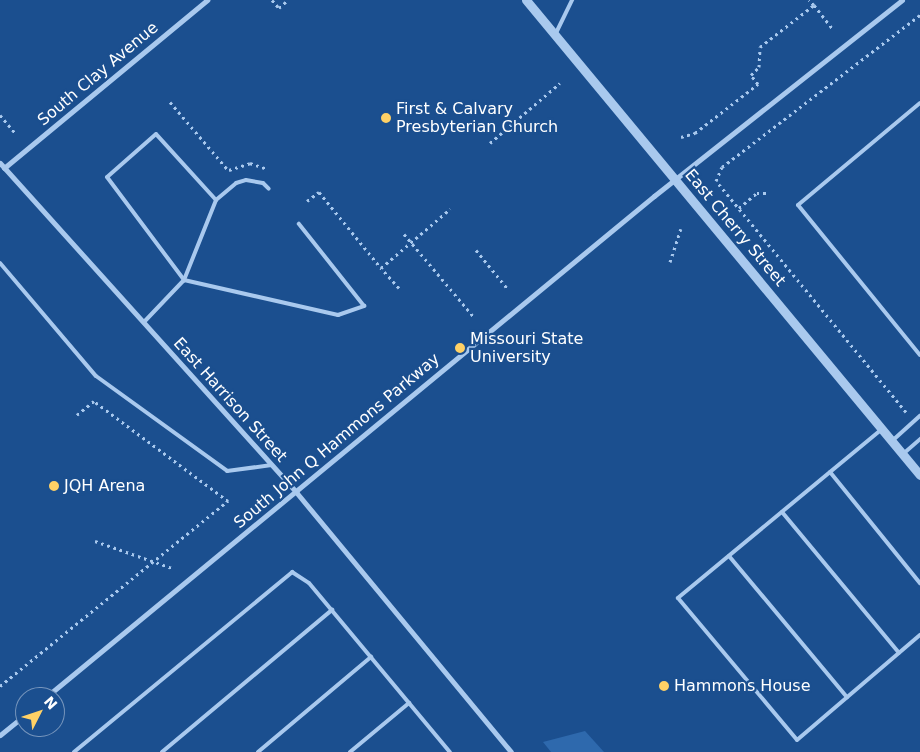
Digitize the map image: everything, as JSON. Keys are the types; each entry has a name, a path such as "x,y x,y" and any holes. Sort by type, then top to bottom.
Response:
{"street":[{"name":"South Clay Avenue","path":"4,168 207,0"},
{"name":"East Cherry Street","path":"526,0 920,475"},
{"name":"South John Q Hammons Parkway","path":"58,687 675,179 902,0"},
{"name":"East Harrison Street","path":"0,163 296,492 511,752"},
{"path":"0,735 15,723"}],"lane":[{"path":"554,35 572,0"},
{"path":"920,103 798,205 920,355"},
{"path":"216,200 156,134 108,177 184,280 338,314 364,306 299,224"},
{"path":"144,322 184,280 216,200 236,183 246,180 263,183 270,189"},
{"path":"0,263 96,376 227,471 272,465"},
{"path":"892,440 920,416"},
{"path":"882,429 678,598 798,740 920,635"},
{"path":"903,454 920,439"},
{"path":"830,472 920,583"},
{"path":"782,512 899,653"},
{"path":"729,556 847,697"},
{"path":"74,752 292,572 300,574 332,610 450,752"},
{"path":"162,752 332,610"},
{"path":"258,752 371,657"},
{"path":"350,752 409,703"}],"path":[{"path":"272,0 278,8 288,0"},
{"path":"809,0 832,28"},
{"path":"681,137 695,133 758,84 751,75 760,67 760,47 814,5"},
{"path":"490,143 560,83"},
{"path":"170,102 228,170"},
{"path":"0,115 15,133"},
{"path":"306,201 319,192 399,288"},
{"path":"739,208 757,193 770,193"},
{"path":"381,268 450,209"},
{"path":"670,262 681,229"},
{"path":"404,234 473,316"},
{"path":"476,250 507,288"},
{"path":"0,686 228,501 94,401 77,414"},
{"path":"95,542 172,568"}],"shaded area":[{"path":"585,731 604,752 551,752 543,742"}],"place":[{"name":"First & Calvary Presbyterian Church","path":"386,118"},
{"name":"Missouri State University","path":"460,348"},
{"name":"JQH Arena","path":"54,486"},
{"name":"Hammons House","path":"664,686"}]}
